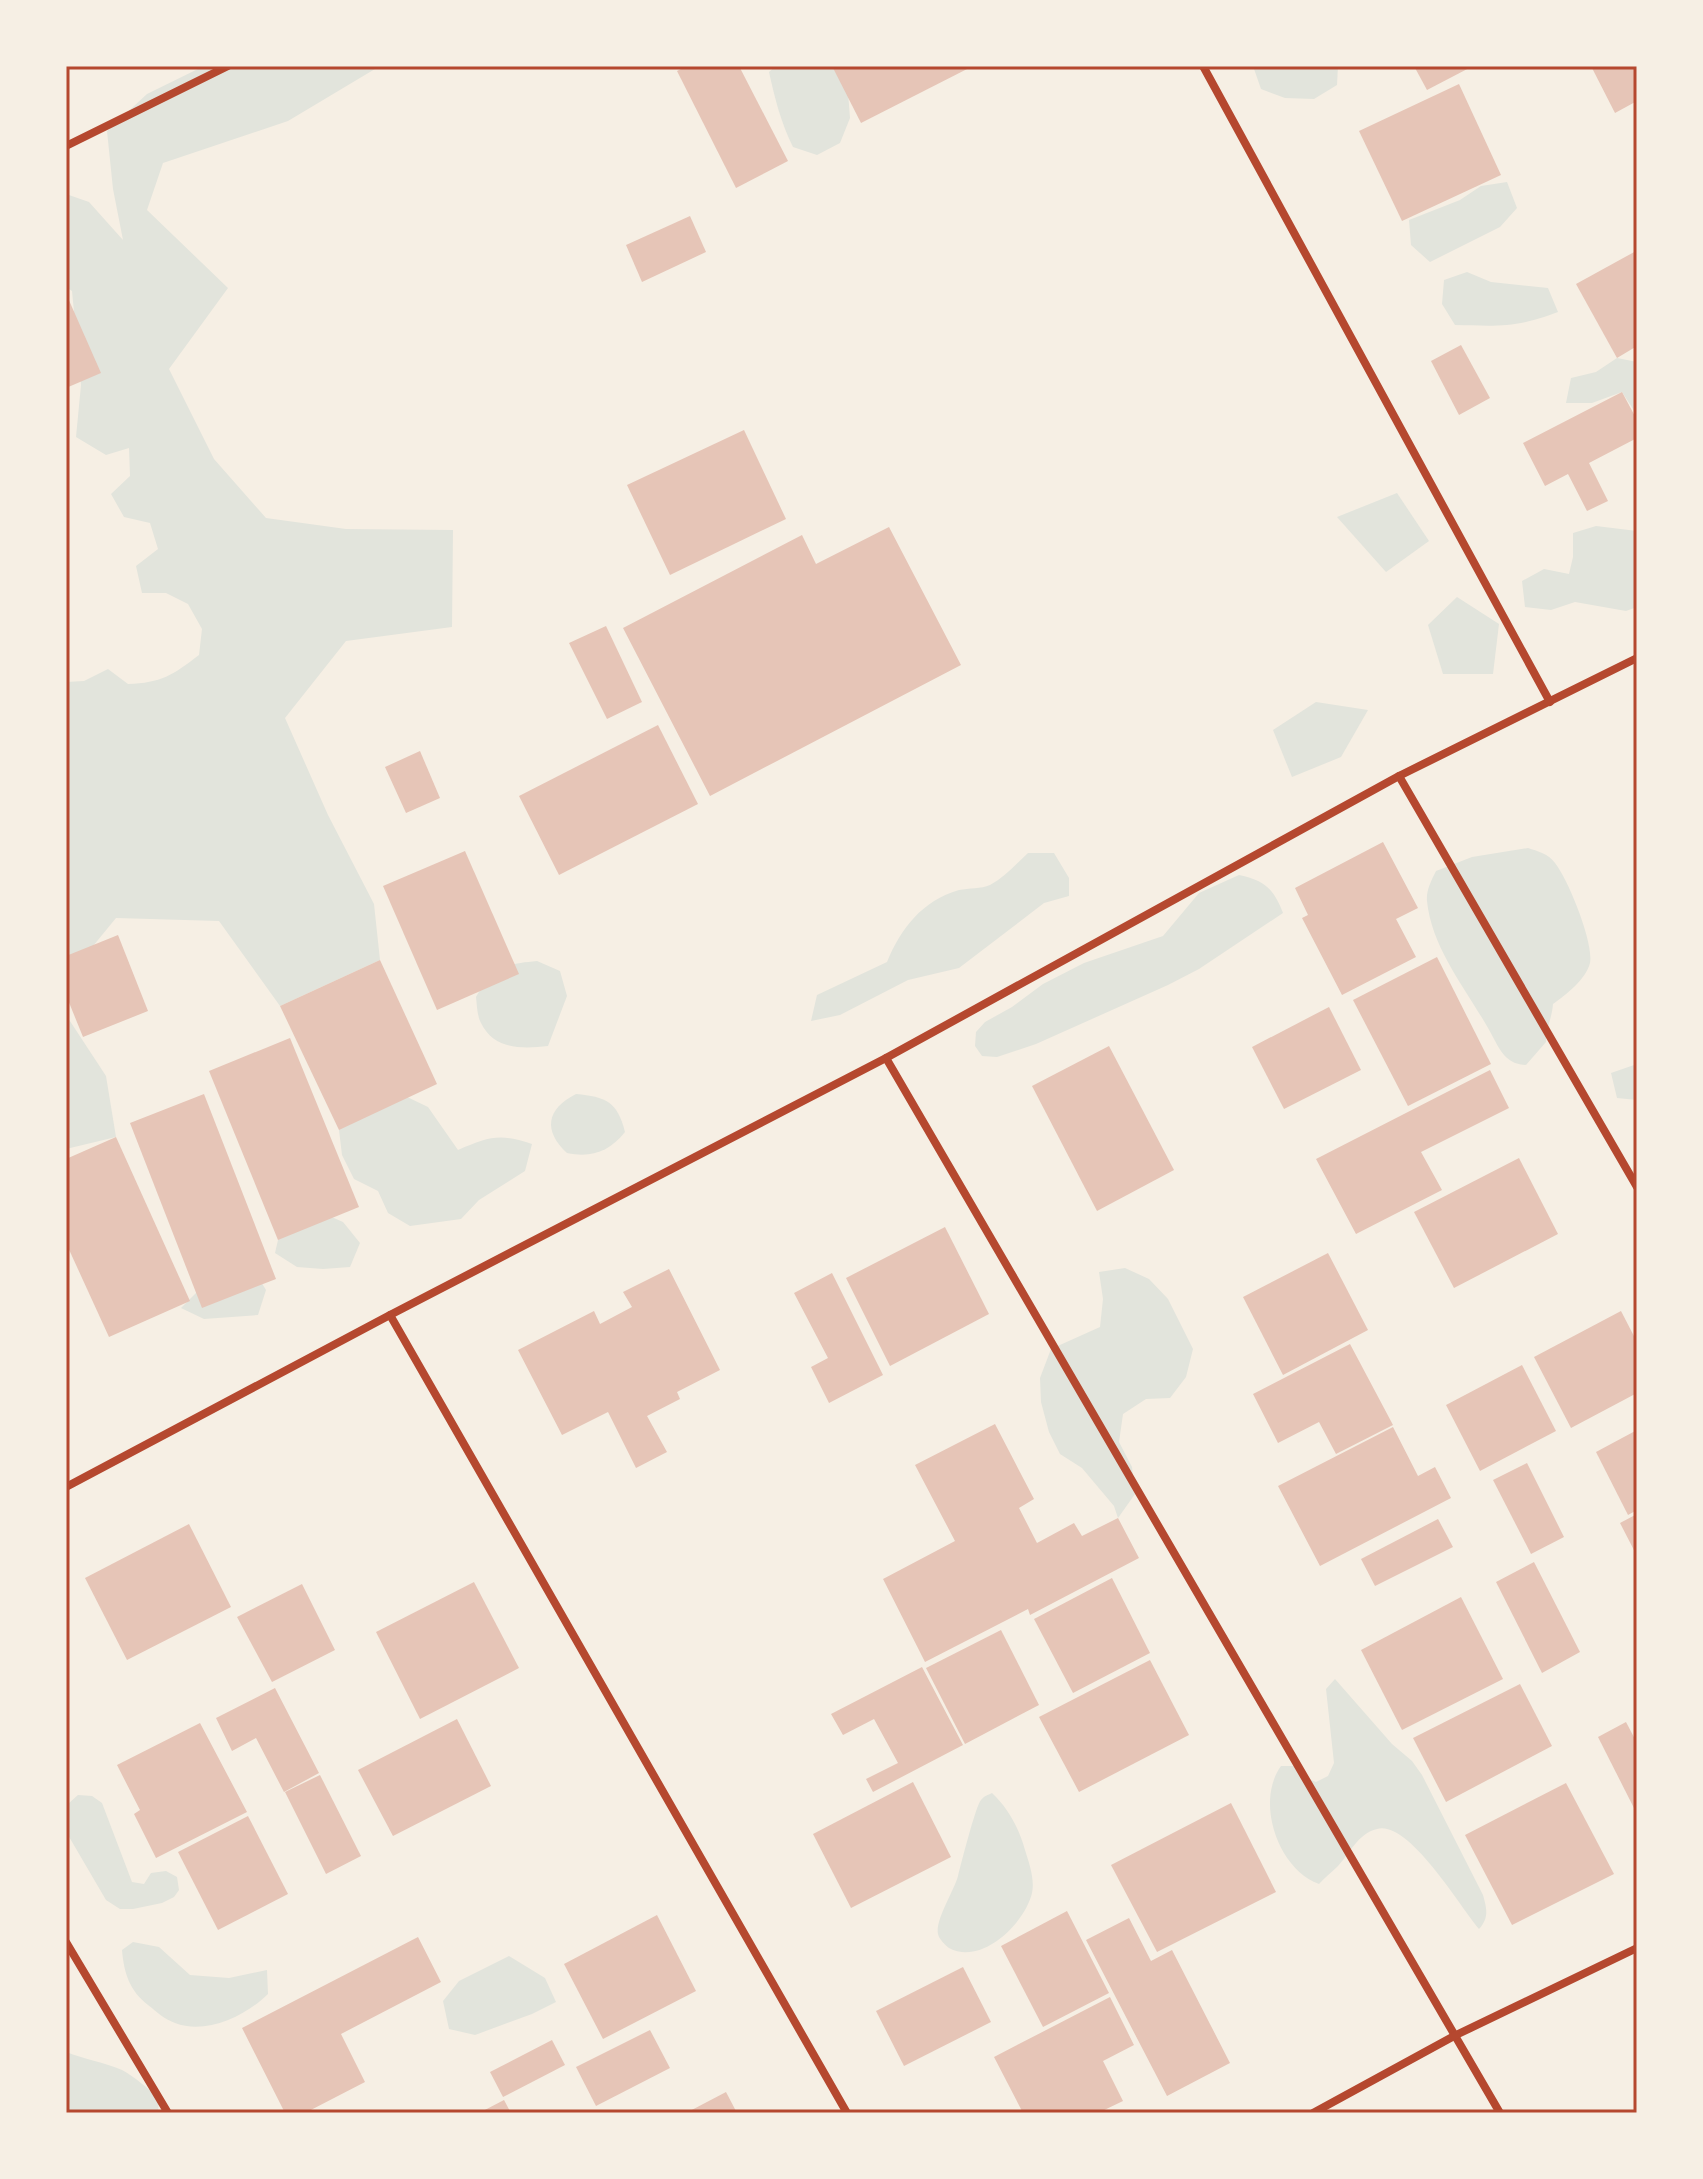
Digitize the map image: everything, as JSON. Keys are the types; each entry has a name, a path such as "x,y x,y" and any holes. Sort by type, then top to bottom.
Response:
{"street":[{"path":"66,146 228,66"},
{"path":"1203,66 1550,702"},
{"path":"66,1487 886,1058 1399,776 1637,658"},
{"path":"1399,776 1637,1187"},
{"path":"886,1058 1500,2113"},
{"path":"390,1315 847,2113"},
{"path":"66,1942 168,2113"},
{"path":"1313,2113 1456,2035 1637,1948"}],"shaded area":[{"path":"204,66 380,66 288,121 163,163 147,210 228,288 169,369 214,459 266,518 346,529 453,530 452,627 346,641 285,718 328,815 374,904 380,960 280,1006 219,921 116,918 66,979 66,682 84,681 108,669 128,684 166,677 199,655 202,629 188,604 166,593 142,593 136,566 158,549 150,523 124,517 111,494 130,476 129,448 106,455 76,437 81,385 72,291 66,287 66,194 89,202 123,240 113,189 107,131 147,94"},
{"path":"776,66 846,66 850,118 840,143 817,155 793,147 769,72"},
{"path":"1253,66 1338,66 1337,85 1314,99 1285,98 1261,89"},
{"path":"1507,182 1517,208 1500,227 1430,262 1411,245 1409,220 1460,200 1481,186"},
{"path":"1467,272 1491,282 1548,288 1558,312 1507,325 1455,325 1442,304 1444,280"},
{"path":"1617,358 1637,362 1637,415 1622,392 1592,403 1566,403 1571,378 1596,372"},
{"path":"1397,493 1429,541 1386,572 1337,517"},
{"path":"1596,526 1637,531 1637,607 1626,611 1575,602 1551,610 1525,607 1522,581 1544,569 1569,574 1573,533"},
{"path":"1457,597 1499,624 1493,674 1443,674 1428,625"},
{"path":"1316,702 1368,710 1341,757 1292,777 1273,730"},
{"path":"1528,848 1550,857 1560,871 1579,912 1588,941 1590,963 1580,981 1553,1004 1546,1042 1526,1065 1515,1063 1503,1054 1454,973 1436,938 1427,897 1436,871 1472,857"},
{"path":"1028,853 1054,853 1069,878 1069,896 1044,903 959,968 908,980 840,1015 811,1021 817,995 887,962 906,927 934,901 959,890 990,885"},
{"path":"1239,875 1267,887 1283,913 1199,969 1036,1044 997,1057 982,1056 975,1046 976,1032 985,1022 1043,984 1084,963 1163,936 1199,893"},
{"path":"537,961 560,971 567,996 548,1046 519,1047 501,1043 481,1023 476,997 500,969"},
{"path":"66,1015 106,1076 116,1137 66,1149"},
{"path":"1637,1064 1637,1100 1617,1098 1611,1073"},
{"path":"576,1094 603,1099 618,1113 625,1132 606,1149 584,1155 567,1153 554,1137 551,1121 554,1113"},
{"path":"403,1095 428,1107 458,1150 494,1138 511,1138 532,1144 525,1171 479,1200 461,1219 410,1226 388,1213 378,1191 354,1179 342,1155 339,1130 356,1103"},
{"path":"320,1212 343,1222 360,1243 350,1267 297,1267 275,1253 278,1240"},
{"path":"252,1267 266,1290 258,1315 204,1319 181,1308 205,1284"},
{"path":"1125,1268 1149,1279 1168,1299 1193,1349 1186,1377 1170,1398 1146,1399 1123,1414 1119,1442 1132,1467 1135,1494 1118,1518 1114,1506 1082,1468 1060,1454 1049,1432 1041,1402 1040,1378 1051,1349 1100,1327 1103,1299 1099,1272"},
{"path":"1335,1679 1422,1775 1483,1895 1486,1913 1479,1929 1433,1867 1404,1838 1390,1830 1377,1829 1364,1835 1319,1884 1305,1876 1282,1850 1271,1815 1273,1781 1281,1766 1294,1766 1304,1777 1316,1782 1328,1776 1334,1763 1326,1689"},
{"path":"992,1793 1008,1812 1020,1834 1031,1871 1032,1893 1021,1917 1000,1938 975,1951 962,1952 944,1944 938,1928 958,1876 979,1804"},
{"path":"78,1795 92,1796 102,1803 132,1882 144,1884 151,1873 166,1871 177,1877 179,1890 174,1897 133,1909 120,1909 106,1900 68,1835 68,1804"},
{"path":"133,1942 159,1947 190,1975 229,1978 267,1970 268,1994 249,2010 225,2021 200,2027 175,2023 142,2000 129,1981 122,1950"},
{"path":"509,1956 545,1978 556,2002 475,2035 449,2029 443,2001 459,1981"},
{"path":"66,2052 132,2076 159,2098 158,2113 66,2113"}],"building":[{"path":"687,66 739,66 788,161 736,188 677,71"},
{"path":"832,66 973,66 861,123"},
{"path":"1414,66 1473,66 1427,90"},
{"path":"1591,66 1637,66 1637,101 1615,113"},
{"path":"1459,84 1501,175 1402,221 1359,131"},
{"path":"690,216 706,252 642,282 626,245"},
{"path":"1636,251 1637,346 1617,358 1576,284"},
{"path":"66,299 101,373 66,388"},
{"path":"1461,345 1490,398 1459,415 1431,361"},
{"path":"1622,392 1637,420 1637,438 1589,463 1608,501 1587,511 1568,474 1545,486 1523,443"},
{"path":"744,430 786,519 670,575 627,485"},
{"path":"889,527 961,665 710,796 623,628 802,535 816,564"},
{"path":"606,626 642,702 607,719 569,643"},
{"path":"658,725 698,804 559,875 519,796"},
{"path":"420,751 440,798 406,813 385,767"},
{"path":"1383,842 1418,908 1396,919 1416,957 1342,995 1302,918 1308,915 1295,888"},
{"path":"465,851 519,974 437,1010 383,886"},
{"path":"118,935 148,1011 83,1037 66,995 66,956"},
{"path":"1437,957 1491,1064 1408,1106 1353,1000"},
{"path":"380,960 437,1084 339,1130 280,1006"},
{"path":"1329,1007 1361,1070 1284,1109 1252,1047"},
{"path":"290,1038 359,1207 278,1240 209,1071"},
{"path":"1109,1046 1174,1170 1097,1211 1032,1086"},
{"path":"1490,1070 1509,1108 1421,1152 1442,1190 1356,1234 1316,1159"},
{"path":"204,1094 276,1279 202,1308 130,1123"},
{"path":"116,1137 190,1301 109,1337 66,1243 66,1159"},
{"path":"1519,1158 1558,1234 1454,1288 1414,1212"},
{"path":"945,1227 989,1314 890,1366 846,1278"},
{"path":"1328,1253 1368,1330 1283,1375 1243,1297"},
{"path":"669,1269 720,1370 677,1392 680,1399 647,1416 667,1452 636,1468 608,1412 562,1435 518,1350 594,1311 600,1324 632,1307 623,1292"},
{"path":"832,1273 883,1375 829,1403 811,1367 828,1358 794,1293"},
{"path":"1621,1311 1637,1342 1637,1393 1571,1428 1534,1357"},
{"path":"1350,1344 1393,1425 1336,1454 1319,1422 1278,1443 1253,1394"},
{"path":"1522,1365 1556,1431 1480,1471 1446,1405"},
{"path":"995,1424 1034,1499 1019,1508 1037,1543 1074,1523 1082,1536 1118,1518 1139,1558 1030,1615 1028,1609 925,1662 883,1579 955,1541 915,1465"},
{"path":"1393,1427 1418,1476 1435,1467 1451,1498 1320,1566 1278,1486"},
{"path":"1637,1430 1637,1510 1628,1515 1596,1452"},
{"path":"1527,1463 1564,1537 1531,1554 1493,1480"},
{"path":"1637,1514 1637,1556 1620,1523"},
{"path":"1438,1519 1453,1547 1375,1586 1361,1559"},
{"path":"189,1524 231,1607 127,1660 85,1578"},
{"path":"1534,1562 1580,1652 1542,1673 1496,1582"},
{"path":"1112,1578 1150,1653 1073,1693 1034,1619"},
{"path":"474,1582 519,1668 420,1719 376,1632"},
{"path":"302,1584 335,1650 272,1682 237,1617"},
{"path":"1461,1597 1503,1679 1402,1730 1361,1650"},
{"path":"1001,1630 1039,1705 965,1744 926,1668"},
{"path":"1150,1660 1189,1735 1079,1792 1039,1717"},
{"path":"922,1667 963,1745 873,1792 866,1779 898,1763 874,1719 843,1735 831,1714"},
{"path":"1520,1684 1552,1746 1446,1802 1413,1738"},
{"path":"275,1688 319,1773 284,1792 256,1738 232,1751 216,1718"},
{"path":"457,1719 491,1786 393,1836 358,1770"},
{"path":"1626,1722 1637,1743 1637,1814 1598,1737"},
{"path":"200,1723 247,1812 156,1858 134,1814 140,1810 117,1765"},
{"path":"320,1775 361,1856 326,1874 285,1792"},
{"path":"913,1782 951,1857 851,1908 813,1834"},
{"path":"1566,1783 1614,1874 1512,1925 1465,1835"},
{"path":"1231,1803 1276,1892 1157,1952 1111,1865"},
{"path":"248,1816 288,1894 218,1930 178,1852"},
{"path":"1067,1911 1109,1993 1043,2027 1001,1946"},
{"path":"657,1915 696,1991 603,2039 564,1964"},
{"path":"1129,1918 1151,1961 1172,1950 1230,2063 1167,2096 1086,1940"},
{"path":"418,1937 441,1982 341,2034 365,2082 305,2113 285,2113 242,2028"},
{"path":"963,1967 991,2022 904,2066 876,2011"},
{"path":"1110,1997 1134,2045 1103,2061 1123,2101 1098,2113 1023,2113 994,2057"},
{"path":"650,2030 670,2068 596,2106 576,2067"},
{"path":"552,2040 565,2065 503,2097 490,2072"},
{"path":"726,2092 737,2113 686,2113"},
{"path":"504,2100 511,2113 479,2113"}]}
